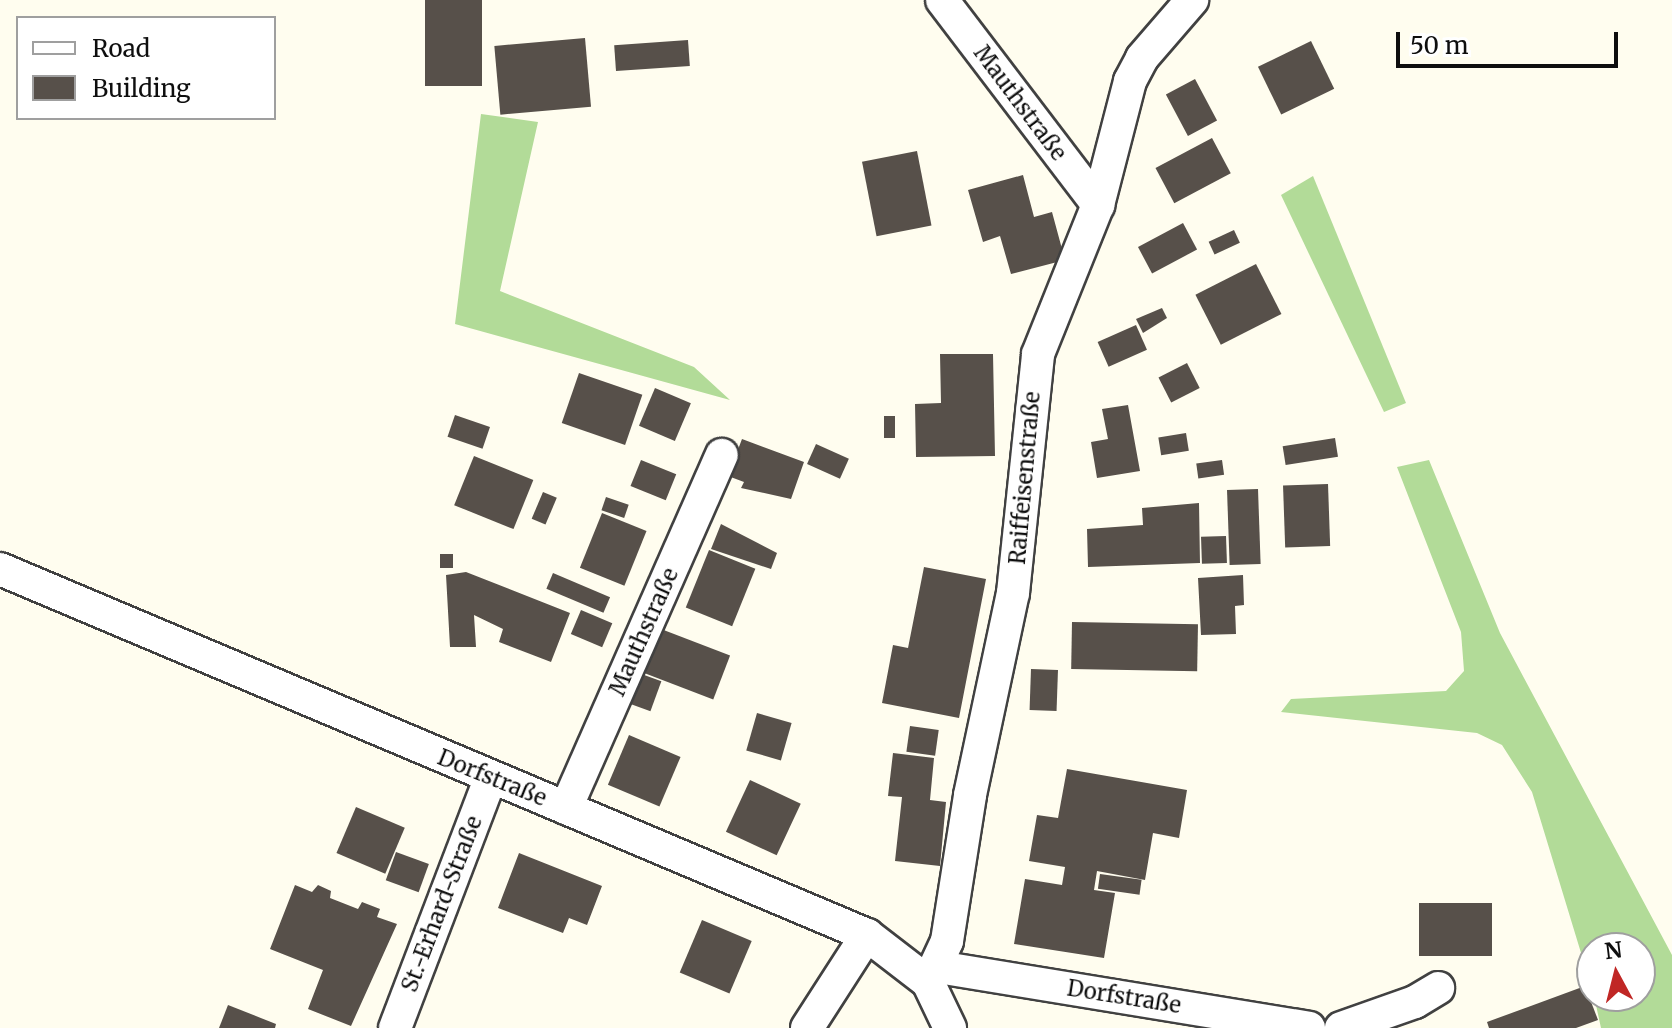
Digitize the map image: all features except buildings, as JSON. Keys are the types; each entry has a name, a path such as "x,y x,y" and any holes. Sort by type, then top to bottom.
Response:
{"street":[{"name":"Mauthstraße","path":"942,0 1098,205"},
{"name":"Raiffeisenstraße","path":"933,974 1020,550 1038,354 1098,205 1135,69 1192,0"},
{"name":"Mauthstraße","path":"566,808 722,455"},
{"name":"Dorfstraße","path":"0,569 490,779 867,935 933,974 1309,1028"},
{"name":"St.-Erhard-Straße","path":"395,1028 490,779"},
{"path":"807,1028 867,935"},
{"name":"Dorfstraße","path":"933,974 950,1028"},
{"path":"1341,1028 1415,1002 1438,988"}],"green space":[{"path":"481,114 538,122 500,291 694,367 730,400 455,324"},
{"path":"1313,176 1406,403 1384,412 1281,195"},
{"path":"1429,460 1500,633 1672,955 1672,1028 1601,1028 1598,1012 1656,1012 1656,932 1576,932 1576,936 1532,792 1502,745 1477,733 1281,712 1291,699 1446,691 1464,671 1461,632 1397,467"}]}
